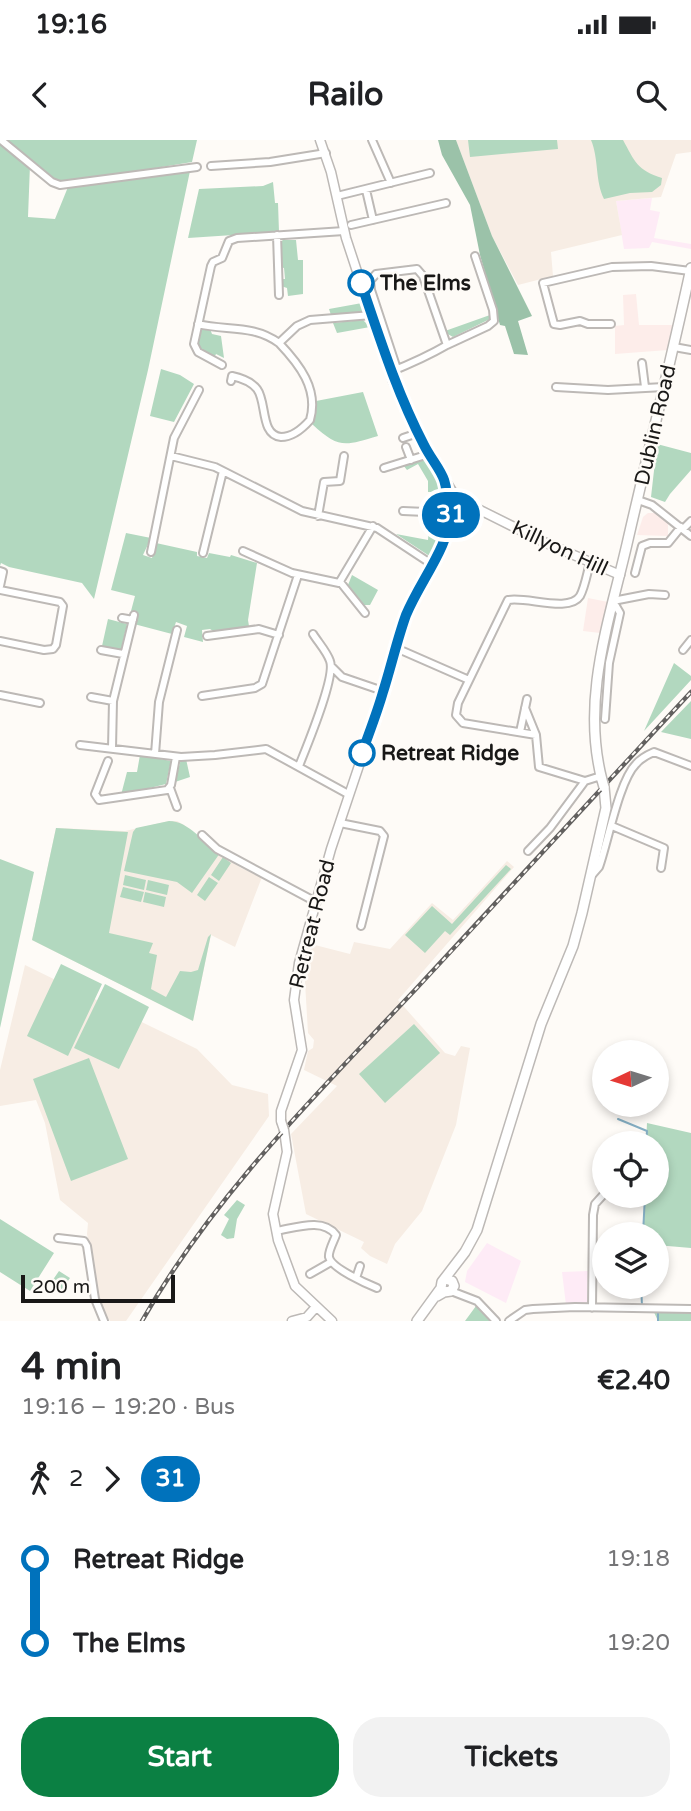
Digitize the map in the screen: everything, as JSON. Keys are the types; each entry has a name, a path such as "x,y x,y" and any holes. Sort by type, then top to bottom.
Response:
{"main road":[{"name":"Dublin Road","path":"417,1321 432,1299 448,1286 453,1268 477,1230 541,1024 573,946 607,801 596,746 600,650 691,270"}],"street":[{"path":"1,140 52,182 61,185 197,167"},
{"path":"320,140 372,315 418,433 454,502 426,512 403,510"},
{"path":"372,140 391,183"},
{"path":"211,166 270,162 326,153"},
{"path":"337,196 430,173"},
{"path":"366,190 373,219"},
{"path":"222,365 195,349 211,263 222,258 229,242 237,238 348,228 373,219 446,203"},
{"path":"277,235 279,295"},
{"path":"394,371 494,321 493,310 475,256"},
{"path":"611,324 589,324 580,321 554,324 544,282 612,267 651,266 691,270"},
{"path":"394,371 371,290 370,281 374,274 414,269 420,271 447,345"},
{"path":"279,343 298,326 310,320 372,315"},
{"path":"198,324 219,328 240,327 279,343 298,366 310,389 312,416 289,436 274,435 268,427 257,388 240,378 232,376 231,381"},
{"path":"674,347 691,350"},
{"path":"642,363 645,387"},
{"path":"556,387 608,390 664,387"},
{"path":"151,552 176,431 199,390"},
{"path":"411,460 403,440 418,433"},
{"path":"384,468 429,454"},
{"path":"171,456 212,466 281,502 317,516 373,526 432,565"},
{"path":"317,516 324,482 341,479 344,456"},
{"path":"203,553 223,471"},
{"path":"638,500 652,505 691,536"},
{"name":"Retreat Road","path":"332,1321 295,1286 290,1277 273,1214 288,1152 281,1111 302,1050 296,1019 295,984 328,848 340,823 411,605 440,552 451,521 454,502"},
{"name":"Killyon Hill","path":"454,502 620,575"},
{"path":"319,505 328,507"},
{"path":"635,573 639,553 644,545 668,543 691,521"},
{"path":"341,583 373,526"},
{"path":"243,551 298,575 341,583 365,612"},
{"path":"536,735 463,723 456,710 508,600 558,604 573,602 581,593 590,563"},
{"path":"0,641 44,650 53,649 63,606 60,602 0,588 3,570"},
{"path":"202,696 260,685 265,678 298,575"},
{"path":"605,719 609,663 620,613 613,601 643,595 665,595"},
{"path":"111,748 113,701 133,617 121,618"},
{"path":"155,754 157,711 177,629"},
{"path":"207,636 259,629 279,635"},
{"path":"299,766 320,709 331,666 313,634"},
{"path":"683,650 691,640"},
{"path":"396,648 469,680"},
{"path":"101,650 123,654"},
{"path":"331,666 342,677 383,691"},
{"path":"0,695 40,703"},
{"path":"91,697 113,701"},
{"path":"520,732 527,699"},
{"path":"525,708 536,735 539,767 585,781 602,781"},
{"path":"80,745 176,757 266,749 348,794"},
{"path":"591,876 599,867 622,791 634,765 654,752 691,766"},
{"path":"176,757 170,788 177,807"},
{"path":"107,761 96,793 97,799 138,796 170,788"},
{"path":"528,851 550,828 585,781"},
{"path":"340,823 380,831 384,836 361,926"},
{"path":"612,827 664,848 661,868"},
{"path":"202,835 216,849 316,902"},
{"path":"592,1308 594,1208"},
{"path":"276,1231 319,1224 334,1231 336,1237 329,1257 331,1262 337,1268 377,1288"},
{"path":"58,1238 84,1241 88,1246 95,1299 104,1321"},
{"path":"310,1274 331,1262"},
{"path":"356,1278 360,1266"},
{"path":"448,1286 482,1305 496,1321"},
{"path":"292,1321 307,1317 316,1307"},
{"path":"509,1321 526,1310 575,1307 691,1309"}],"shaded area":[{"path":"456,140 691,140 691,152 676,154 661,197 616,201 622,235 551,252 553,276 518,285 492,236"},
{"path":"652,198 650,210 660,212 654,238 691,244 691,249 652,242 649,248 624,249 616,201"},
{"path":"636,294 639,325 674,325 668,350 615,354 615,326 624,325 623,295"},
{"path":"648,513 655,513 668,522 668,536 637,535 643,517"},
{"path":"588,598 608,602 600,633 583,631"},
{"path":"169,821 184,825 241,868 262,877 235,947 211,935 193,1021 32,940 56,828 125,831"},
{"path":"507,861 514,867 398,1000 445,1053 455,1056 461,1046 470,1048 456,1125 422,1211 395,1244 387,1264 361,1248 364,1242 306,1214 291,1134 337,1086 304,1070 308,1051 313,1048 314,1040 308,1033 305,982 311,944 350,954 354,942 390,949 432,903 453,920"},
{"path":"25,965 197,1049 232,1085 268,1094 269,1116 126,1321 110,1321 99,1304 87,1234 88,1223 60,1200 45,1123 36,1100 0,1106 0,1070"},
{"path":"487,1243 521,1261 506,1303 465,1282 467,1271"},
{"path":"588,1271 587,1304 566,1305 562,1272"}],"green space":[{"path":"4,140 197,140 192,162 65,183 53,178"},
{"path":"438,140 456,140 492,236 532,316 518,321 528,355 514,354 505,326 500,325 480,255 470,205 442,155"},
{"path":"468,140 557,140 558,149 470,157"},
{"path":"591,140 623,140 638,164 647,172 662,178 661,185 652,192 630,193 604,199"},
{"path":"0,141 30,165 28,217 55,219 68,187 190,171 148,370 94,599 82,583 1,563 0,566"},
{"path":"273,182 275,203 278,203 279,232 188,238 199,189 263,186"},
{"path":"283,240 296,240 298,260 303,260 303,294 288,296 287,288 281,286 281,279 285,279 284,268 280,267 279,243"},
{"path":"362,303 363,310 359,313 331,315 329,309"},
{"path":"490,315 490,319 453,337 445,331"},
{"path":"363,320 370,327 337,333 333,323"},
{"path":"200,329 221,336 224,358 216,354 214,358 200,350 196,344"},
{"path":"161,369 180,375 194,384 174,422 150,416"},
{"path":"363,392 378,436 342,443 329,438 312,424 316,401"},
{"path":"657,444 691,453 691,470 665,502 651,497"},
{"path":"426,458 444,492 439,501 432,492 428,492 428,481 418,464 407,470 403,465"},
{"path":"441,510 446,513 432,556 396,534 428,540 430,516"},
{"path":"126,533 151,538 143,555 152,558 156,543 197,552 197,556 207,558 209,553 231,555 257,563 249,626 202,630 203,642 184,637 187,626 176,622 172,634 134,624 137,613 131,611 135,596 111,590"},
{"path":"352,575 378,590 370,605 364,605 348,585"},
{"path":"108,619 127,624 121,650 102,646"},
{"path":"674,663 691,676 691,680 644,731"},
{"path":"691,701 691,739 661,732"},
{"path":"140,755 171,761 166,784 121,795 127,772 137,772"},
{"path":"181,759 186,759 190,777 175,782"},
{"path":"169,821 189,828 220,853 192,893 177,882 124,871 136,828"},
{"path":"56,828 128,832 109,933 153,943 149,953 157,955 151,989 166,997 180,971 198,970 211,934 193,1021 32,940"},
{"path":"223,857 231,863 219,881 211,875"},
{"path":"0,859 34,872 0,1028"},
{"path":"506,865 511,869 450,935 445,931 425,953 405,935 432,906 452,924"},
{"path":"125,875 146,880 144,890 123,885"},
{"path":"209,877 218,883 205,901 197,895"},
{"path":"148,880 169,885 167,895 146,890"},
{"path":"123,887 144,892 141,902 120,897"},
{"path":"145,892 166,897 164,907 143,902"},
{"path":"61,964 102,984 68,1056 27,1036"},
{"path":"105,984 149,1007 119,1069 74,1048"},
{"path":"414,1024 440,1053 385,1103 359,1074"},
{"path":"89,1058 128,1159 71,1181 33,1079"},
{"path":"647,1123 691,1133 691,1248 669,1246 669,1222 644,1222 644,1208 669,1208 669,1131 647,1131"},
{"path":"237,1200 245,1205 237,1219 234,1238 227,1239 221,1235 229,1219 224,1215"},
{"path":"0,1219 54,1253 30,1291 0,1272"},
{"path":"59,1271 70,1278 61,1291 50,1284"},
{"path":"476,1306 490,1321 465,1321"},
{"path":"653,1310 691,1311 691,1321 658,1321"}],"waterway":[{"path":"618,1119 647,1131"},
{"path":"644,1208 644,1222"},
{"path":"642,1299 642,1305 666,1305"},
{"path":"658,1311 658,1321"}],"railway":[{"path":"142,1321 201,1231 268,1148 691,692"}],"bus line":[{"name":"31","path":"361,283 399,396 444,479 448,496 445,503 452,508 451,521 443,544 403,626 362,753"}],"place":[{"name":"The Elms","path":"361,283"},
{"name":"Retreat Ridge","path":"362,753"}]}
